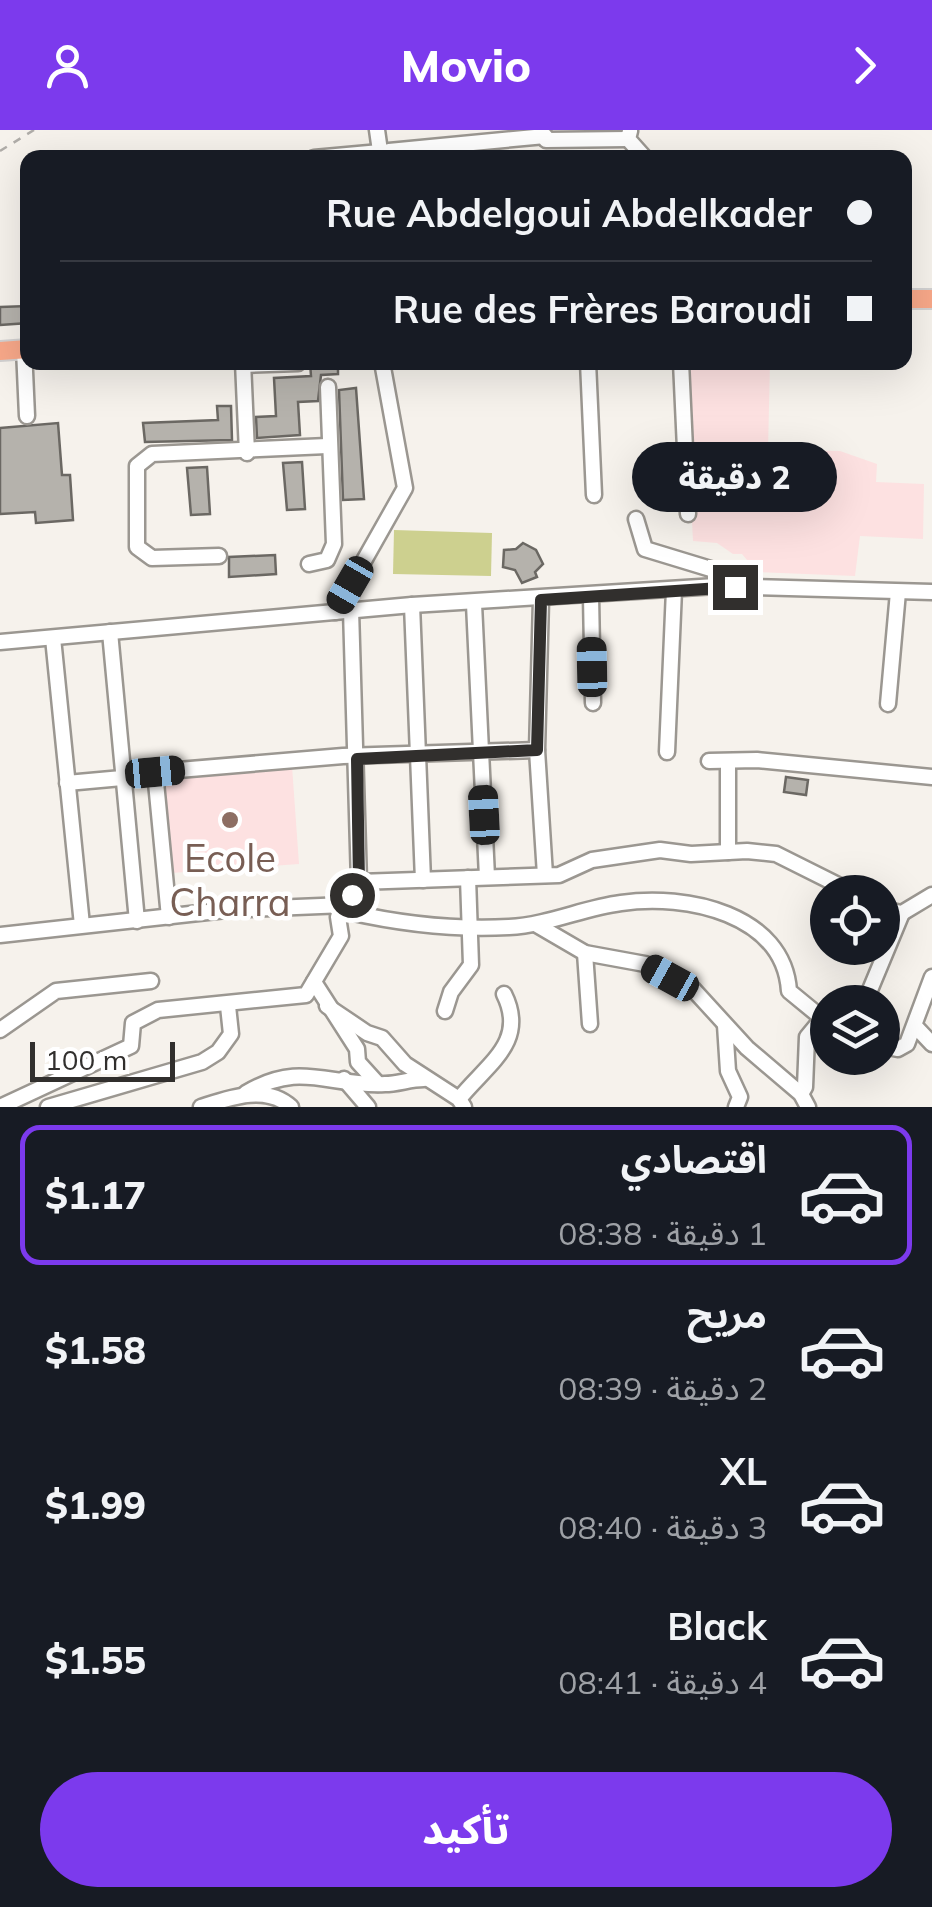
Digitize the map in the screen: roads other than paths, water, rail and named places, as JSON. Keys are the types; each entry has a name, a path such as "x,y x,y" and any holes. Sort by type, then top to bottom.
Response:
{"street":[{"path":"425,150 545,135 629,134"},
{"path":"26,370 27,416"},
{"path":"243,370 248,453"},
{"path":"335,612 405,488 383,370"},
{"path":"588,370 594,495"},
{"path":"680,370 688,514"},
{"path":"309,564 327,560 334,544 327,446 328,387"},
{"path":"219,556 152,558 138,547 137,466 152,454 248,453 327,446"},
{"path":"636,519 645,548 714,570 735,587"},
{"path":"0,642 351,610 674,590 735,587 932,592"},
{"path":"667,752 674,590"},
{"path":"888,704 898,592"},
{"path":"591,596 593,702"},
{"path":"541,600 537,750 545,875"},
{"path":"474,604 487,877"},
{"path":"412,606 423,880"},
{"path":"0,1107 131,1046 132,1023 158,1010 306,996 342,936 338,918 359,882 351,610"},
{"path":"110,632 137,921"},
{"path":"54,638 82,926"},
{"path":"169,917 155,772 343,756 357,759 537,750"},
{"path":"709,761 757,760 932,777"},
{"path":"728,762 728,852"},
{"path":"67,783 122,778"},
{"path":"359,882 570,873 592,860 660,850 776,854 818,875"},
{"path":"444,1011 451,992 471,966 468,878"},
{"path":"873,985 902,912 932,895"},
{"path":"345,904 350,912 443,928 537,925 621,902 683,902 714,911 771,939 786,967 789,991 810,1009"},
{"path":"0,935 345,904"},
{"path":"537,925 585,954 646,964 693,990 725,1026 805,1100"},
{"path":"585,954 590,1024"},
{"path":"900,1048 907,1044 916,1027 932,977"},
{"path":"0,1030 56,992 152,981"},
{"path":"314,982 357,1049 358,1062 378,1084"},
{"path":"327,1006 336,1008 367,1033 382,1038 424,1078 461,1103 502,1051 510,1034 514,1013 504,994"},
{"path":"48,1107 202,1062 218,1052 232,1034 228,1006"},
{"path":"725,1026 728,1071 740,1097 736,1107"},
{"path":"916,1027 932,1044"},
{"path":"805,1100 810,1034"},
{"path":"240,1099 290,1075 378,1084 424,1078"},
{"path":"344,1079 368,1107"},
{"path":"201,1107 240,1099 283,1100 291,1107"}],"place":[{"name":"Ecole Charra","path":"230,820"}]}
